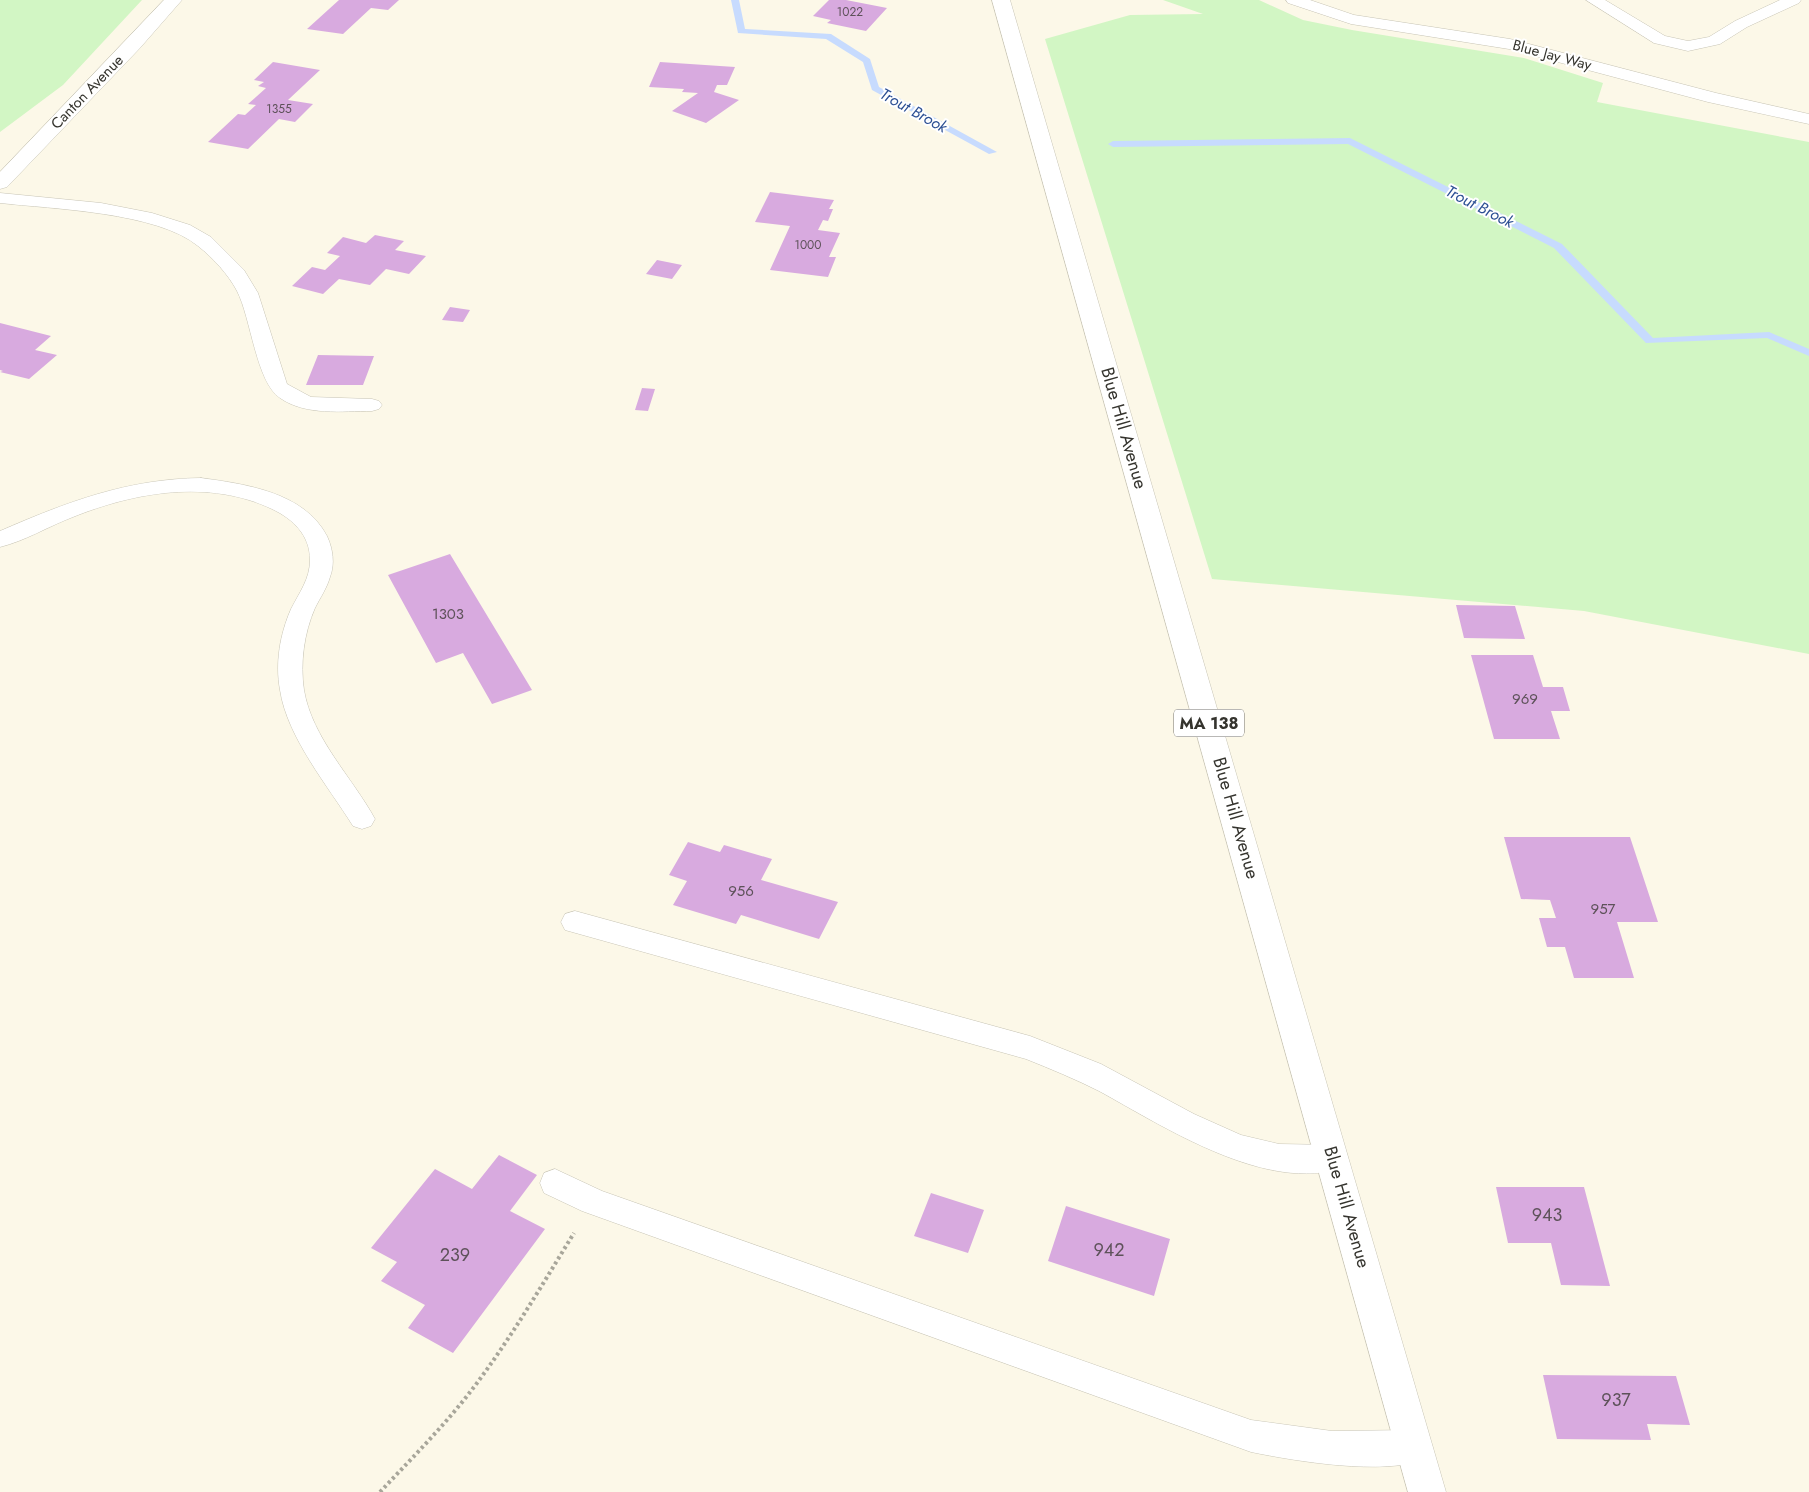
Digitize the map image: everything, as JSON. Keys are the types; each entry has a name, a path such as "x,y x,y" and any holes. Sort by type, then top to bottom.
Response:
{"main road":[{"name":"Canton Avenue","path":"0,182 127,51 173,0"},
{"name":"Blue Hill Avenue","path":"1000,0 1333,1158 1426,1492"}],"lane":[{"name":"Blue Jay Way","path":"1294,0 1351,20 1510,44 1699,94 1809,119"},
{"path":"1594,0 1660,40 1688,46 1714,41 1741,24 1792,0"},
{"path":"0,198 101,209 152,219 183,229 204,241 237,274 254,310 278,387 288,396 305,403 372,405"},
{"path":"0,540 85,504 135,490 161,486 214,485 236,489 256,494 293,511 315,533 323,563 320,578 299,617 294,639 290,660 294,701 305,727 362,819"},
{"path":"575,922 1030,1048 1074,1065 1190,1128 1226,1144 1263,1155 1299,1159 1333,1158"},
{"path":"555,1184 593,1201 1252,1436 1295,1445 1327,1449 1360,1450 1414,1447"}],"path":[{"path":"380,1492 457,1408 485,1372 514,1329 593,1201"}],"green space":[{"path":"0,0 142,0 63,85 0,132"},
{"path":"1163,0 1259,0 1303,20 1352,30 1524,58 1603,83 1597,102 1809,142 1809,654 1584,611 1212,579 1045,39 1130,15 1203,14"}],"building":[{"path":"339,0 399,0 388,10 371,8 343,34 307,29"},
{"path":"829,0 846,0 887,8 866,31 827,23 831,20 813,16"},
{"path":"273,62 320,70 288,100 313,104 295,122 279,119 248,149 208,142 238,114 245,115 256,105 248,104 266,88 258,86 264,82 254,80"},
{"path":"660,62 735,67 727,85 717,85 714,92 739,100 706,123 672,111 698,93 682,92 684,89 649,87"},
{"path":"770,192 834,200 829,209 833,209 828,221 823,220 818,230 840,233 829,257 836,257 828,277 770,270 790,226 755,222"},
{"path":"375,235 404,241 395,250 426,256 409,274 386,269 370,285 339,279 323,294 292,286 312,267 325,270 340,256 327,253 343,237 366,243"},
{"path":"657,260 682,265 672,279 646,274"},
{"path":"450,307 470,310 463,322 442,320"},
{"path":"0,323 51,336 35,350 57,355 29,379 0,372 3,371 0,370"},
{"path":"318,355 374,356 363,385 306,385"},
{"path":"642,388 655,389 648,411 635,410"},
{"path":"450,554 532,690 492,704 463,653 436,663 388,575"},
{"path":"1456,605 1515,606 1525,639 1464,638"},
{"path":"1471,655 1533,655 1543,687 1563,687 1570,711 1551,711 1560,739 1494,739"},
{"path":"1504,837 1630,837 1658,922 1617,922 1634,978 1574,978 1565,947 1547,947 1539,918 1556,918 1550,900 1521,899"},
{"path":"688,842 720,852 724,845 772,859 761,880 838,902 819,939 741,915 736,924 673,905 687,881 669,875"},
{"path":"499,1155 537,1175 510,1211 545,1229 453,1353 408,1328 425,1305 381,1281 397,1262 371,1248 435,1169 472,1189"},
{"path":"1496,1187 1584,1187 1610,1286 1561,1285 1551,1243 1508,1243"},
{"path":"931,1193 984,1210 968,1253 914,1236"},
{"path":"1066,1206 1170,1239 1154,1296 1048,1261"},
{"path":"1543,1375 1676,1376 1690,1425 1647,1424 1651,1440 1557,1439"}],"waterway":[{"name":"Trout Brook","path":"735,0 741,31 828,36 867,61 875,88 992,152"},
{"name":"Trout Brook","path":"1113,144 1350,141 1558,246 1650,341 1769,335 1809,353"}]}
